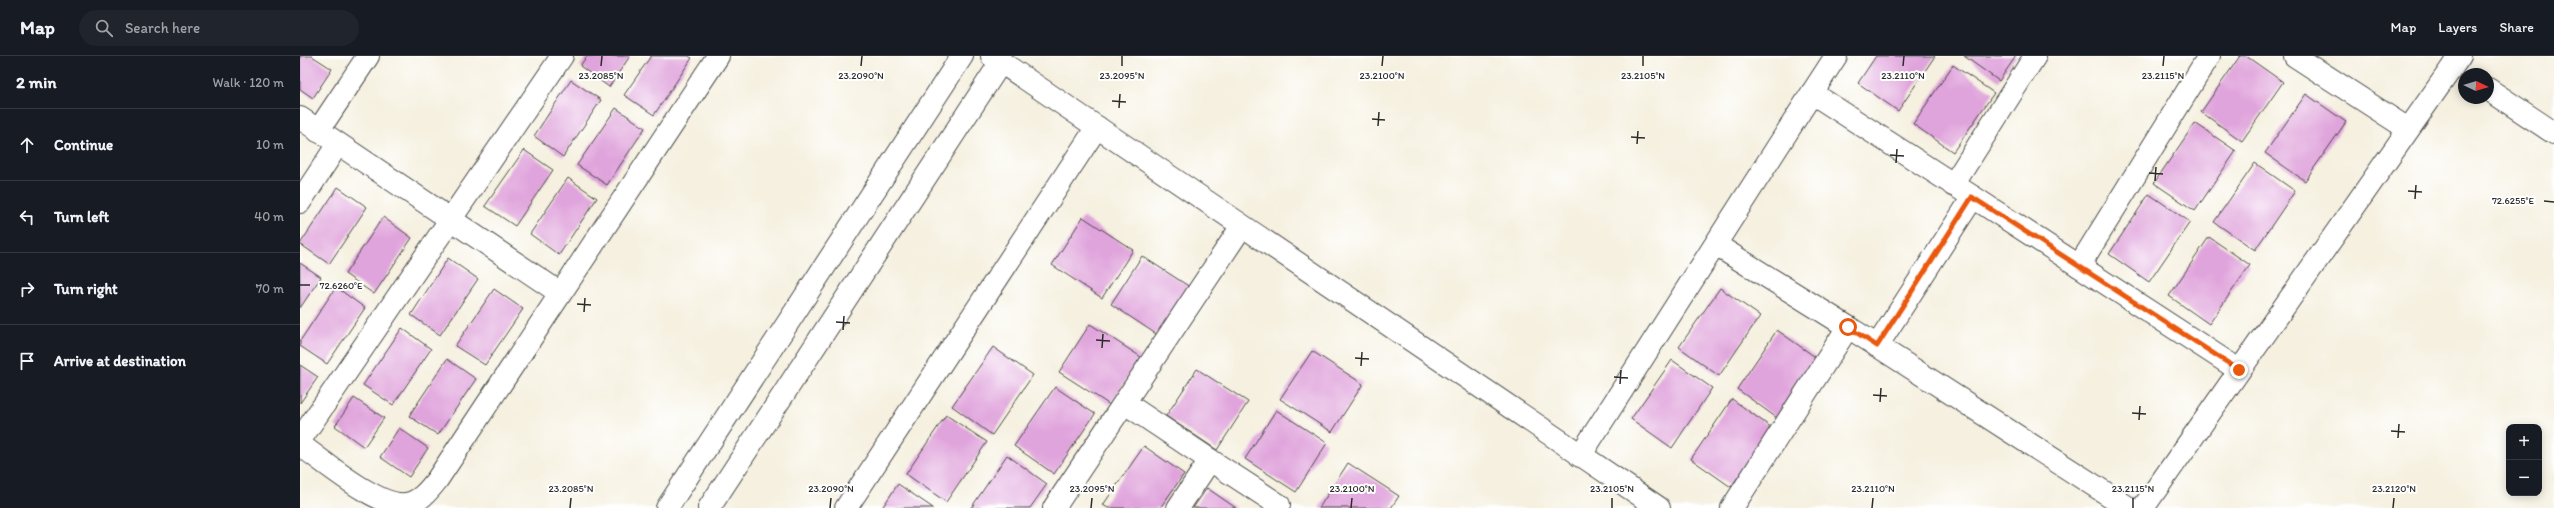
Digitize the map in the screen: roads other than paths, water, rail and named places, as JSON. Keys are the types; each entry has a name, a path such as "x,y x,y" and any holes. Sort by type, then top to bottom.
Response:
{"street":[{"path":"318,131 368,56"},
{"path":"300,440 452,221 562,56"},
{"path":"300,445 370,493 388,502 406,504 421,498 437,480 718,56"},
{"path":"667,508 962,56"},
{"path":"1580,456 1836,56"},
{"path":"1953,185 2035,56"},
{"path":"2079,266 2209,56"},
{"path":"2295,56 2408,129"},
{"path":"709,508 996,59 1580,456 1659,508"},
{"path":"2143,508 2408,129 2459,65"},
{"path":"1812,93 2239,370"},
{"path":"2494,93 2554,133"},
{"path":"300,118 560,293"},
{"path":"846,508 1097,127"},
{"path":"300,202 338,144"},
{"path":"1877,346 1972,197"},
{"path":"1054,508 1242,226"},
{"path":"1716,244 2129,508"},
{"path":"1732,508 1848,327"},
{"path":"1125,403 1279,507"},
{"path":"1178,508 1210,460"}]}
